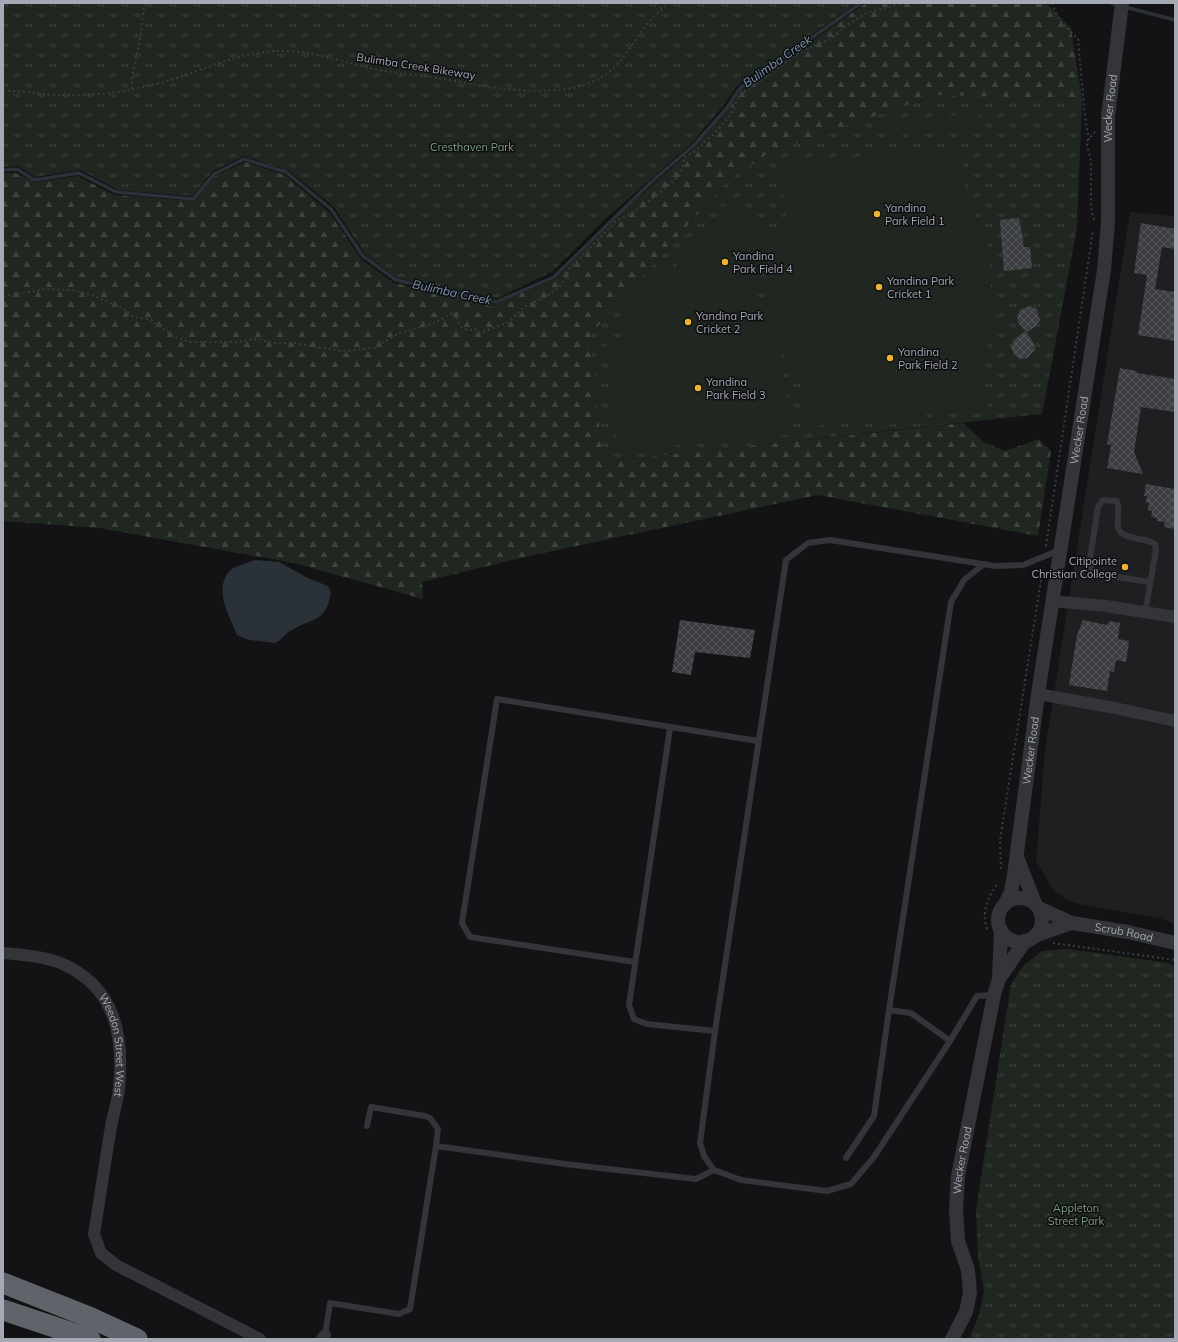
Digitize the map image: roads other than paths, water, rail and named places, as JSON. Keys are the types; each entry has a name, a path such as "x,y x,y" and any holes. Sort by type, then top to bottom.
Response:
{"highway":[{"path":"3,1284 89,1317 137,1339"},
{"path":"3,1310 90,1339"}],"street":[{"name":"Wecker Road","path":"952,1339 966,1312 970,1293 968,1270 958,1241 956,1210 958,1176 994,995 999,979 1001,930 999,915 1011,892 1017,856 1038,694 1104,270 1108,222 1108,116 1122,3"},
{"path":"1052,601 1106,606 1175,617"},
{"path":"1038,694 1175,721"},
{"name":"Wecker Road","path":"999,979 1042,922 1017,856"},
{"path":"1006,902 1020,898 1037,906"},
{"name":"Scrub Road","path":"1037,906 1072,923 1128,932 1175,944"},
{"name":"Scrub Road","path":"1031,938 1072,923"},
{"path":"1001,930 1011,940 1031,938"},
{"name":"Weedon Street West","path":"3,953 35,956 65,965 88,980 105,997 116,1022 121,1053 119,1090 94,1234 101,1253 116,1265 260,1339"}],"lane":[{"path":"1145,613 1156,550 1156,544 1151,541 1126,536 1119,532 1117,525 1120,507 1117,501 1103,500 1098,507 1090,558 1091,568 1098,574 1150,582"},
{"path":"994,995 977,996 950,1041 874,1157 851,1184 827,1191 742,1180 714,1170 704,1156 700,1143 715,1031 786,560 808,543 830,540 984,564 1023,565 1060,549"},
{"path":"846,1158 874,1116 951,602 964,580 984,564"},
{"path":"635,962 470,937 462,923 497,699 758,742"},
{"path":"670,728 629,1005 634,1019 648,1024 715,1031"},
{"path":"889,1010 911,1013 950,1041"},
{"path":"324,1337 330,1302 399,1314 410,1309 438,1129 430,1118 425,1116 371,1107 367,1126"},
{"path":"436,1146 565,1164 696,1179 714,1170"}],"waterway":[{"name":"Bulimba Creek","path":"3,170 17,169 34,180 79,173 116,192 193,199 214,174 244,159 286,172 331,209 363,256 396,280 496,302 554,277 648,185 695,144 726,109 740,88 861,3"},
{"name":"Bulimba Creek","path":"1111,3 1119,5"},
{"name":"Bulimba Creek","path":"1125,7 1175,20"}],"place":[{"name":"Yandina Park Field 1","path":"877,214"},
{"name":"Yandina Park Field 4","path":"725,262"},
{"name":"Yandina Park Cricket 1","path":"879,287"},
{"name":"Yandina Park Cricket 2","path":"688,322"},
{"name":"Yandina Park Field 2","path":"890,358"},
{"name":"Yandina Park Field 3","path":"698,388"},
{"name":"Citipointe Christian College","path":"1125,567"}],"park label":[{"name":"Cresthaven Park","path":"472,147"},
{"name":"Appleton Street Park","path":"1076,1214"}]}
